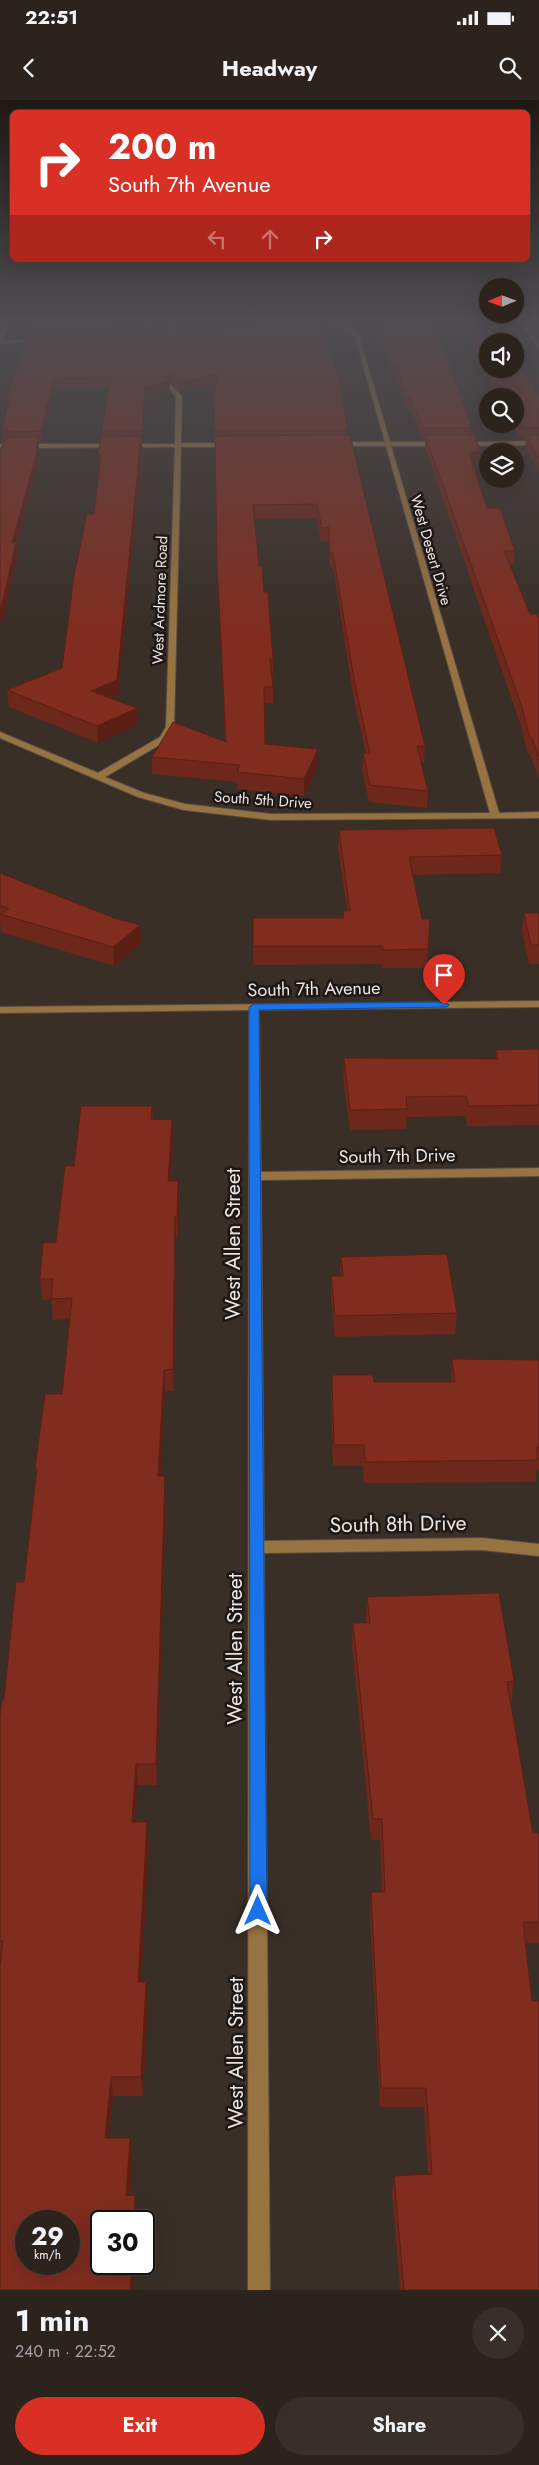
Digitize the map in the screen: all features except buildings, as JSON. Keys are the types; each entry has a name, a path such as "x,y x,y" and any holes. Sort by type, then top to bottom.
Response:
{"street":[{"name":"West Ardmore Road","path":"98,778 163,739 170,727 179,421"},
{"name":"West Desert Drive","path":"380,421 495,816"},
{"path":"453,444 539,443"},
{"path":"330,444 444,444"},
{"path":"0,446 236,445"},
{"name":"South 5th Drive","path":"0,735 141,795 184,807 226,814 327,818 539,815"},
{"name":"South 7th Avenue","path":"0,1010 539,1004"},
{"name":"West Allen Street","path":"254,1007 258,1547 259,2290"},
{"name":"South 7th Drive","path":"256,1176 539,1172"},
{"name":"South 8th Drive","path":"258,1547 482,1544 539,1550"}],"route":[{"path":"258,1911 258,1547 254,1007 444,1005"}]}
